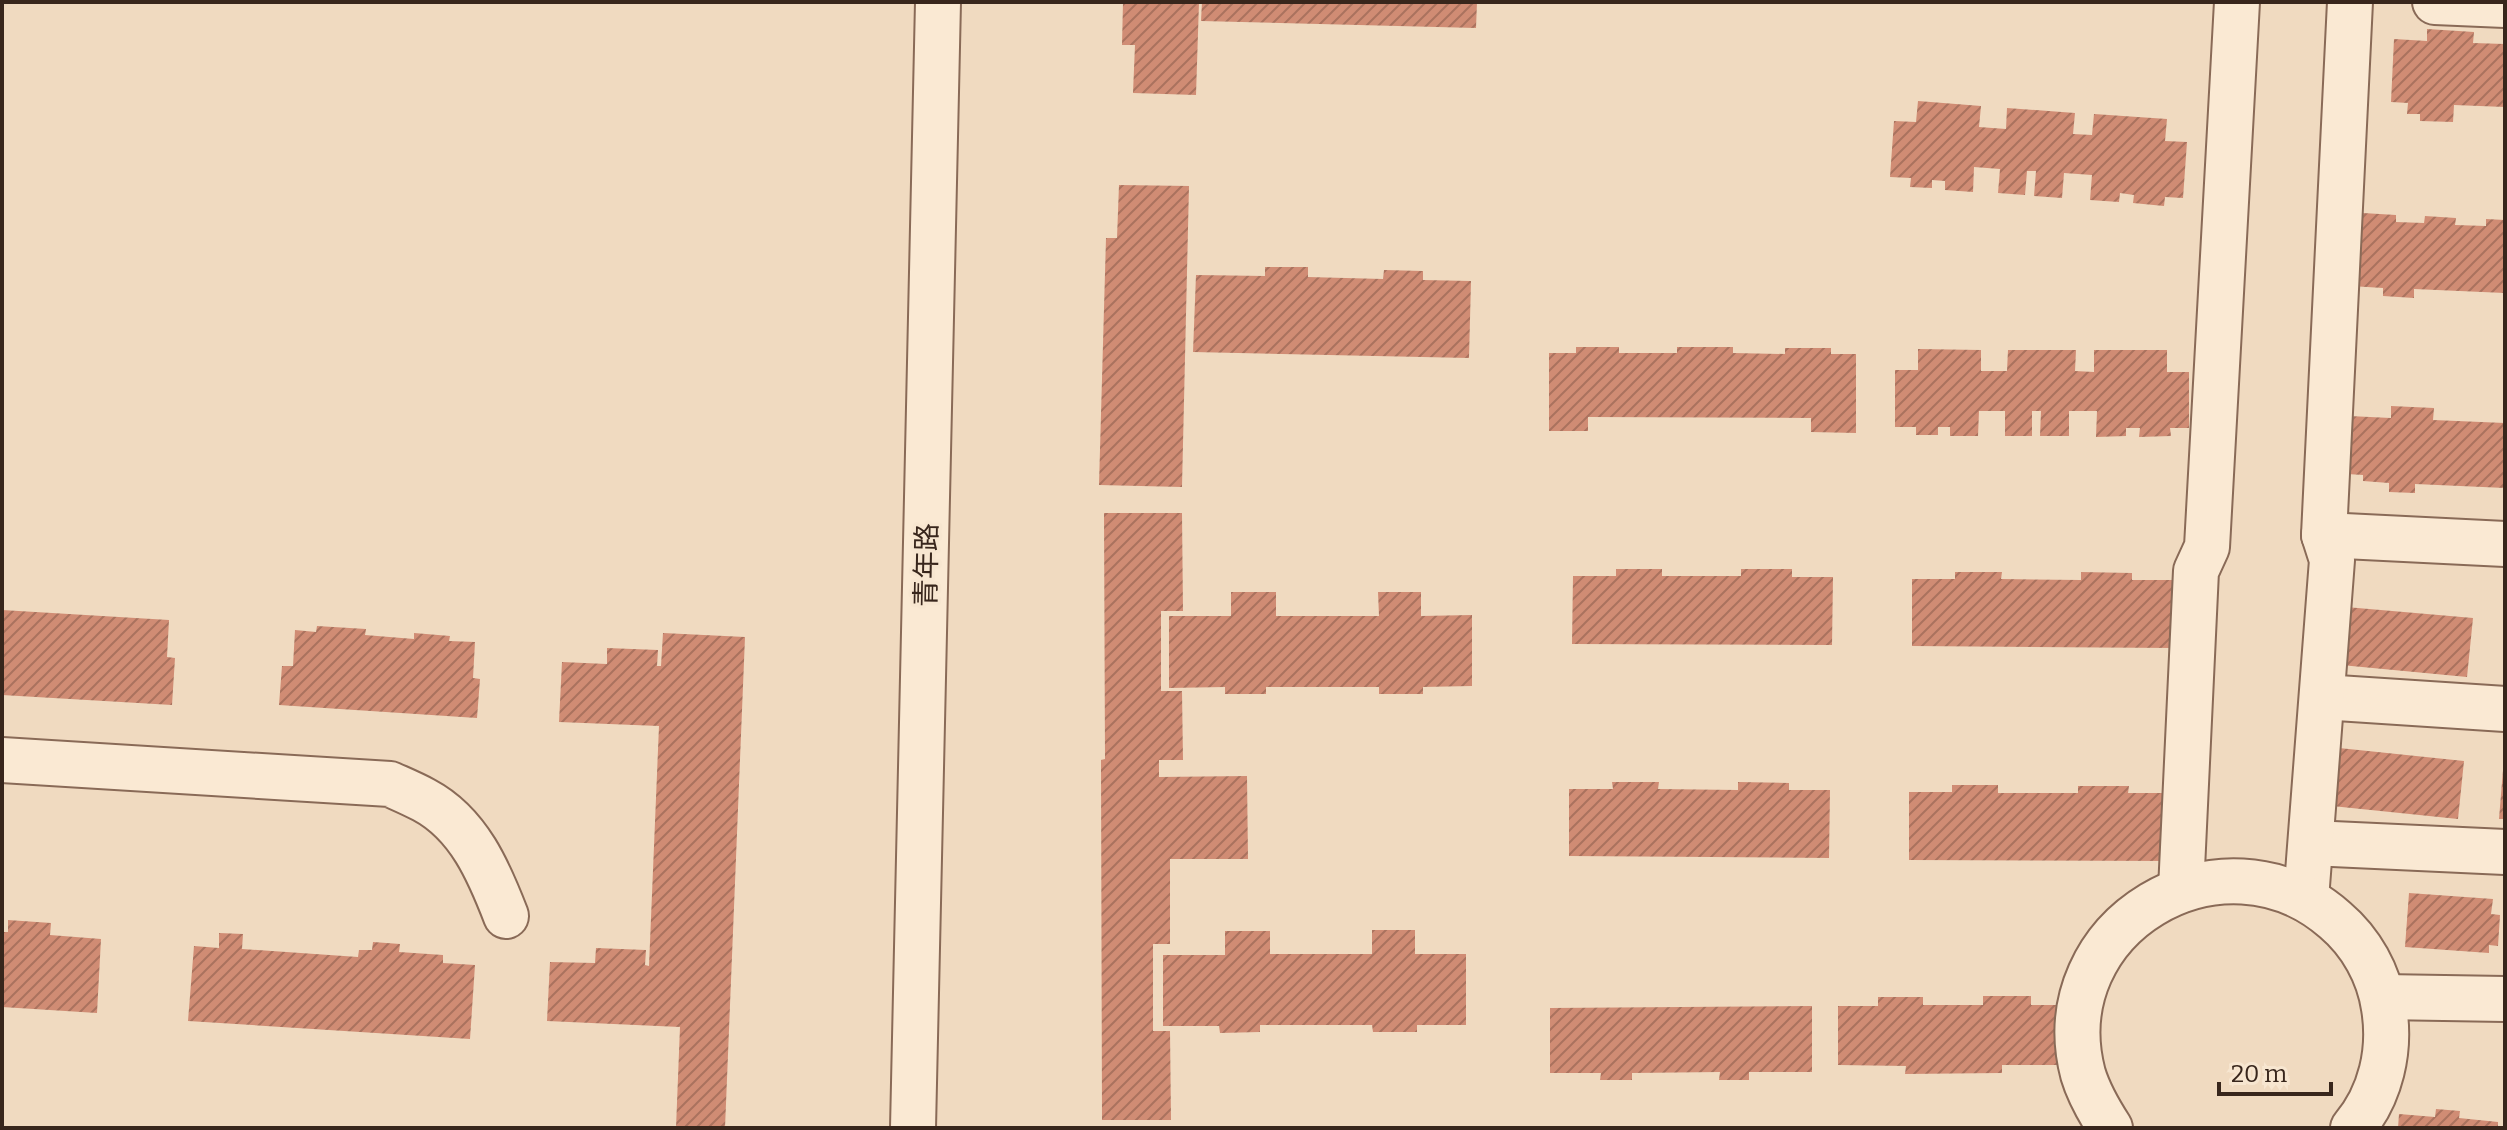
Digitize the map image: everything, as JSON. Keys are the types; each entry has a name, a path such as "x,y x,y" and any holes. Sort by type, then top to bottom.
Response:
{"street":[{"name":"青年路","path":"913,1128 938,2"},
{"path":"2181,890 2196,571 2207,547 2237,2"},
{"path":"2306,899 2332,560 2324,535 2350,2"},
{"path":"2435,2 2505,5"},
{"path":"2324,535 2505,544"},
{"path":"2322,697 2505,709"},
{"path":"2,760 390,784 427,801 457,825 487,867 506,916"},
{"path":"2311,843 2505,852"},
{"path":"2110,1128 2095,1104 2083,1074 2078,1042 2080,1010 2088,980 2102,951 2121,927 2145,907 2202,883 2233,880 2264,883 2294,892 2321,907 2345,928 2364,952 2383,997 2386,1045 2383,1069 2375,1092 2353,1128"},
{"path":"2383,997 2505,999"}],"building":[{"path":"1123,2 1199,2 1196,95 1133,93 1135,45 1122,45"},
{"path":"1202,2 1477,2 1476,28 1201,21"},
{"path":"2427,29 2474,32 2473,43 2505,44 2505,107 2454,105 2453,122 2420,121 2420,114 2407,114 2408,103 2391,102 2394,39 2427,41"},
{"path":"1918,101 1981,106 1979,127 2006,129 2007,108 2075,113 2073,134 2092,135 2094,114 2167,119 2165,141 2187,142 2183,198 2165,197 2164,206 2133,203 2134,195 2120,193 2119,202 2090,200 2092,175 2064,173 2062,198 2034,196 2036,171 2027,171 2025,195 1998,193 2000,169 1974,167 1973,192 1945,190 1945,181 1932,180 1932,188 1910,187 1911,178 1890,177 1894,121 1916,122"},
{"path":"1119,185 1189,186 1182,487 1099,485 1106,238 1117,238"},
{"path":"2363,213 2396,215 2396,222 2424,223 2425,216 2456,218 2455,225 2486,226 2486,219 2505,220 2505,293 2414,289 2414,298 2383,296 2383,288 2351,286 2347,229 2362,230"},
{"path":"1265,267 1308,267 1308,277 1383,279 1384,270 1423,271 1423,280 1471,281 1469,358 1193,352 1196,275 1265,276"},
{"path":"1576,347 1619,347 1619,353 1677,353 1677,347 1733,347 1733,353 1785,354 1785,348 1831,348 1831,354 1856,354 1856,433 1811,432 1811,418 1588,417 1588,431 1549,431 1549,353 1576,353"},
{"path":"1918,349 1981,350 1981,371 2007,371 2008,350 2076,350 2075,371 2094,372 2094,350 2167,350 2167,372 2189,372 2189,428 2170,428 2171,436 2139,437 2140,428 2126,428 2126,436 2096,437 2097,411 2069,411 2069,436 2040,436 2041,411 2032,411 2032,436 2005,436 2005,411 1979,411 1978,436 1950,436 1950,427 1938,427 1938,435 1916,435 1916,427 1895,427 1895,370 1918,370"},
{"path":"2391,406 2434,408 2433,420 2505,423 2505,488 2415,484 2415,493 2389,492 2389,483 2363,481 2363,475 2347,474 2349,416 2391,418"},
{"path":"1104,513 1182,513 1183,611 1161,611 1161,691 1182,691 1183,760 1159,760 1159,777 1247,776 1248,859 1170,859 1170,944 1153,944 1153,1031 1170,1031 1171,1120 1102,1120"},
{"path":"1616,569 1662,569 1662,576 1741,576 1741,569 1792,569 1792,577 1833,577 1832,645 1572,644 1573,576 1616,576"},
{"path":"1955,572 2002,572 2001,579 2081,580 2081,572 2132,573 2132,580 2172,580 2172,648 1912,646 1912,579 1955,579"},
{"path":"1231,592 1276,592 1276,616 1379,616 1378,592 1421,592 1421,616 1472,615 1472,686 1423,687 1423,694 1379,694 1379,687 1266,687 1266,694 1225,694 1225,687 1169,688 1169,616 1231,616"},
{"path":"2346,607 2473,618 2467,677 2341,665"},
{"path":"2,610 169,620 167,657 175,658 172,705 2,695"},
{"path":"317,626 366,629 365,635 414,639 414,633 450,636 449,641 475,642 473,678 480,679 477,718 279,705 282,666 293,666 295,630 316,632"},
{"path":"663,633 745,637 725,1128 676,1128 680,1027 547,1021 550,962 595,963 596,948 646,950 645,965 649,966 659,726 559,722 562,662 607,664 607,648 658,650 657,666 661,666"},
{"path":"2339,748 2464,761 2458,819 2332,806"},
{"path":"2503,770 2505,819 2499,819"},
{"path":"1612,782 1659,782 1658,789 1738,790 1738,782 1789,783 1789,790 1830,790 1829,858 1569,856 1569,789 1613,789"},
{"path":"1952,785 1998,785 1998,793 2078,793 2078,786 2129,786 2128,793 2169,793 2169,861 1909,860 1909,792 1952,792"},
{"path":"2409,893 2493,899 2491,914 2500,915 2498,946 2489,945 2489,953 2405,947"},
{"path":"8,920 51,923 50,935 101,939 97,1013 2,1007 2,932 8,932"},
{"path":"1372,930 1415,930 1415,954 1466,954 1466,1025 1417,1025 1417,1032 1373,1032 1372,1025 1260,1025 1260,1032 1220,1033 1219,1026 1163,1026 1163,955 1225,955 1225,931 1270,931 1270,954 1372,954"},
{"path":"219,933 243,934 242,949 358,957 359,950 372,950 373,942 400,944 399,952 443,955 443,963 475,965 470,1039 188,1021 194,946 219,948"},
{"path":"1983,996 2031,996 2031,1005 2073,1005 2073,1065 2002,1065 2002,1073 1905,1074 1906,1066 1838,1065 1838,1006 1878,1006 1878,997 1923,997 1923,1005 1983,1005"},
{"path":"1812,1006 1812,1072 1749,1072 1749,1080 1719,1080 1720,1072 1632,1073 1632,1080 1600,1080 1601,1073 1550,1073 1550,1008"},
{"path":"2436,1109 2460,1111 2459,1118 2498,1122 2498,1128 2398,1128 2399,1114 2435,1117"}]}
